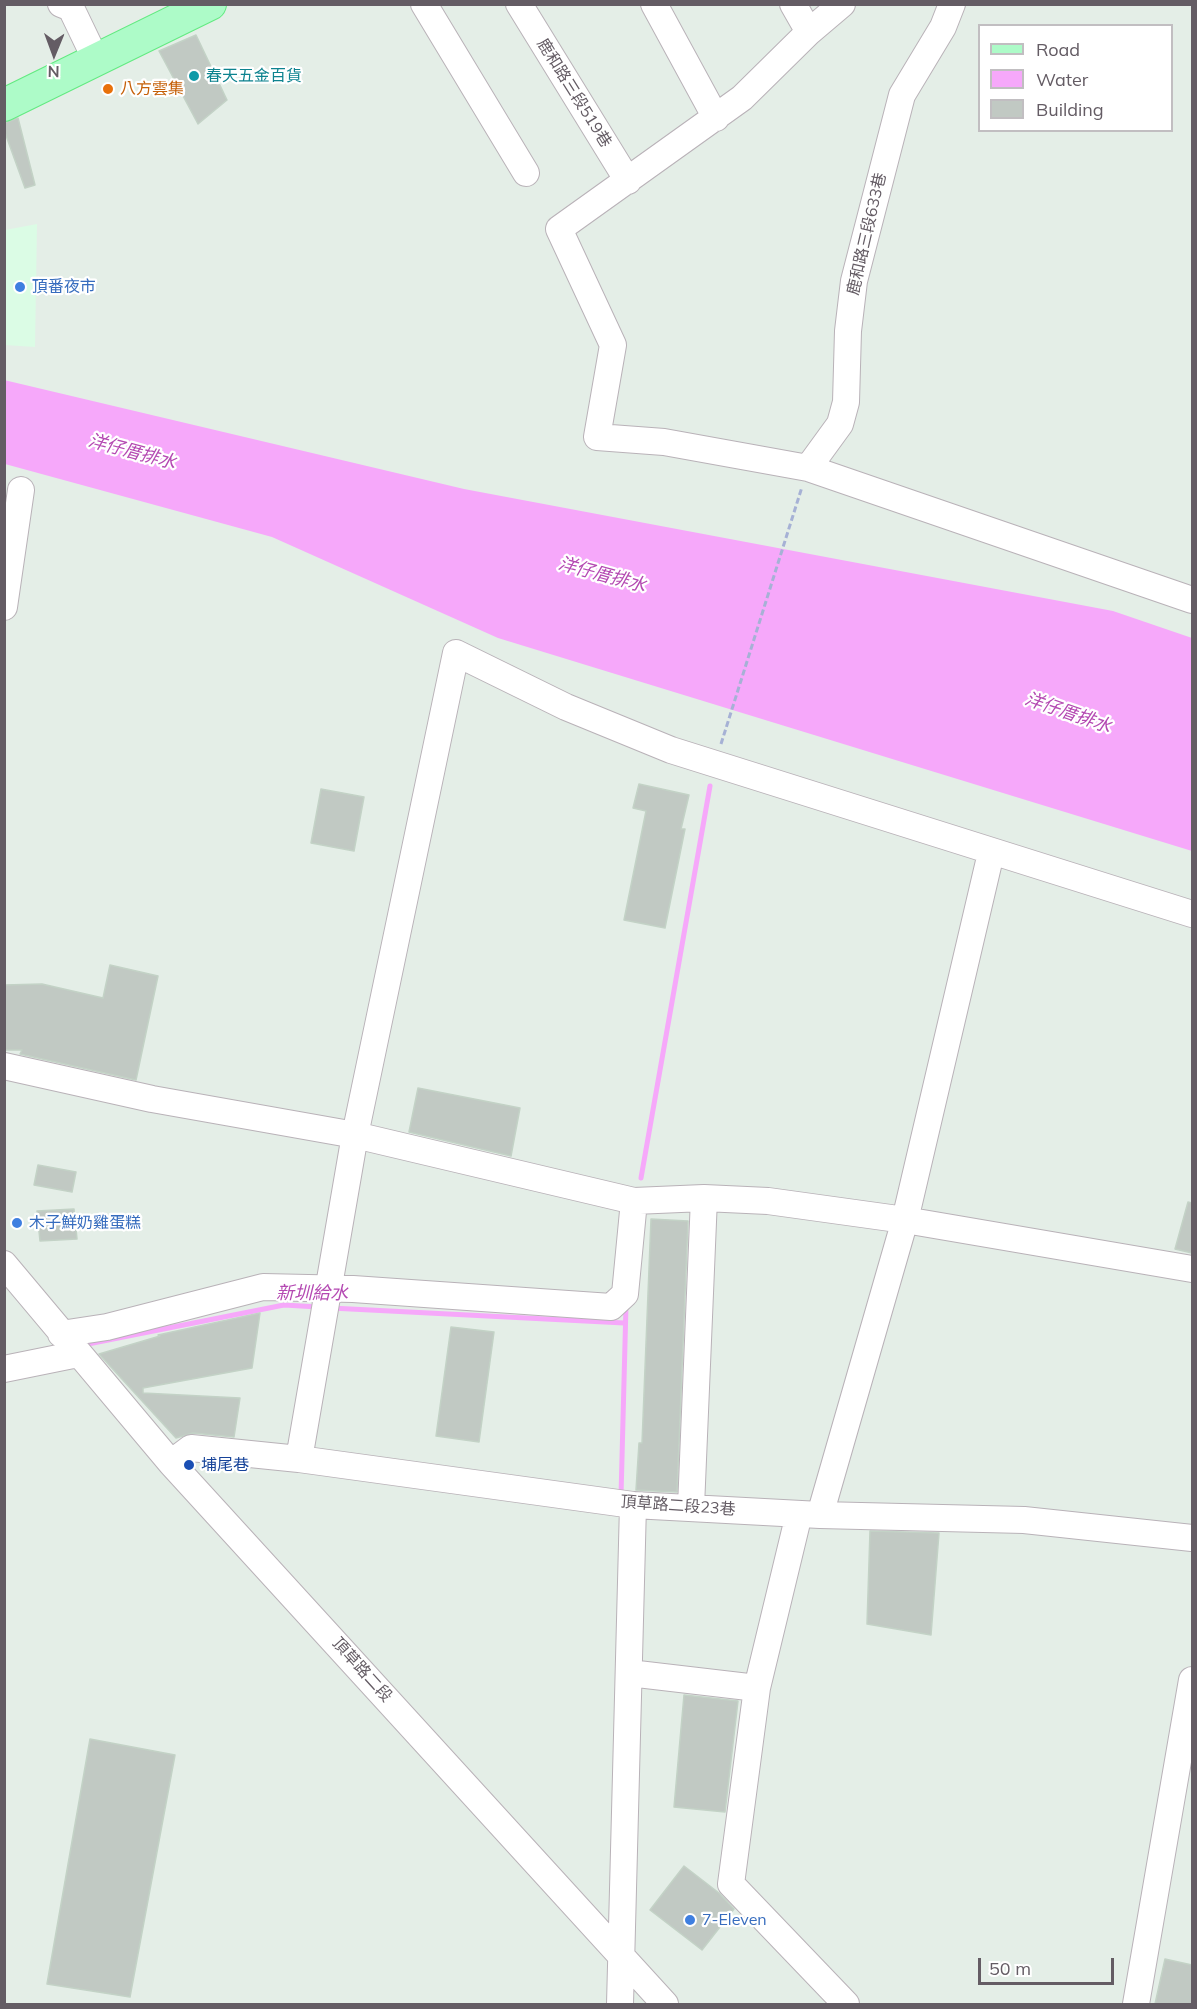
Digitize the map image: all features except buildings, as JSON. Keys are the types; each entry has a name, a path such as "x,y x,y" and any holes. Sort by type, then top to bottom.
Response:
{"main road":[{"path":"4,105 210,4"}],"street":[{"path":"424,4 526,173"},
{"name":"鹿和路三段519巷","path":"519,4 628,181"},
{"path":"654,4 716,118"},
{"path":"792,4 809,32"},
{"path":"842,4 809,32 742,98 559,229 612,345 597,437 664,442 808,468 1192,600"},
{"name":"鹿和路三段633巷","path":"808,468 840,424 846,402 848,331 854,281 902,95 943,27 952,4"},
{"path":"68,6 96,60"},
{"path":"4,607 21,490"},
{"path":"299,1459 355,1135 456,652 566,707 671,750 950,837 991,853 1192,914"},
{"path":"846,2004 731,1884 757,1688 809,1514 905,1220 991,853"},
{"path":"4,1066 152,1099 355,1135 633,1201 704,1198 768,1201 905,1220 1192,1269"},
{"path":"692,1507 704,1198"},
{"path":"61,1334 107,1327 263,1287 327,1288 611,1307 625,1294 633,1201"},
{"name":"頂草路二段","path":"4,1264 171,1463 665,2004"},
{"path":"4,1369 78,1354"},
{"name":"頂草路二段23巷","path":"171,1463 191,1448 299,1459 633,1505 809,1514 1024,1520 1192,1538"},
{"path":"620,2004 633,1505"},
{"path":"629,1673 757,1688"},
{"path":"1136,2004 1186,1746 1192,1680"}],"path":[{"path":"715,763 808,468"}],"shaded area":[{"name":"頂番夜市","path":"37,224 35,347 5,345 5,230"}],"water":[{"name":"洋仔厝排水","path":"4,380 464,489 1113,611 1192,638 1192,851 498,638 272,537 5,464"}],"waterway":[{"path":"641,1178 710,786"},
{"name":"新圳給水","path":"83,1345 284,1305 318,1307"},
{"path":"621,1496 626,1305"},
{"name":"新圳給水","path":"331,1308 624,1323"}],"place":[{"name":"春天五金百貨","path":"194,76"},
{"name":"八方雲集","path":"108,89"},
{"name":"頂番夜市","path":"20,287"},
{"name":"木子鮮奶雞蛋糕","path":"17,1223"},
{"name":"埔尾巷","path":"189,1465"},
{"name":"7-Eleven","path":"690,1920"}]}
